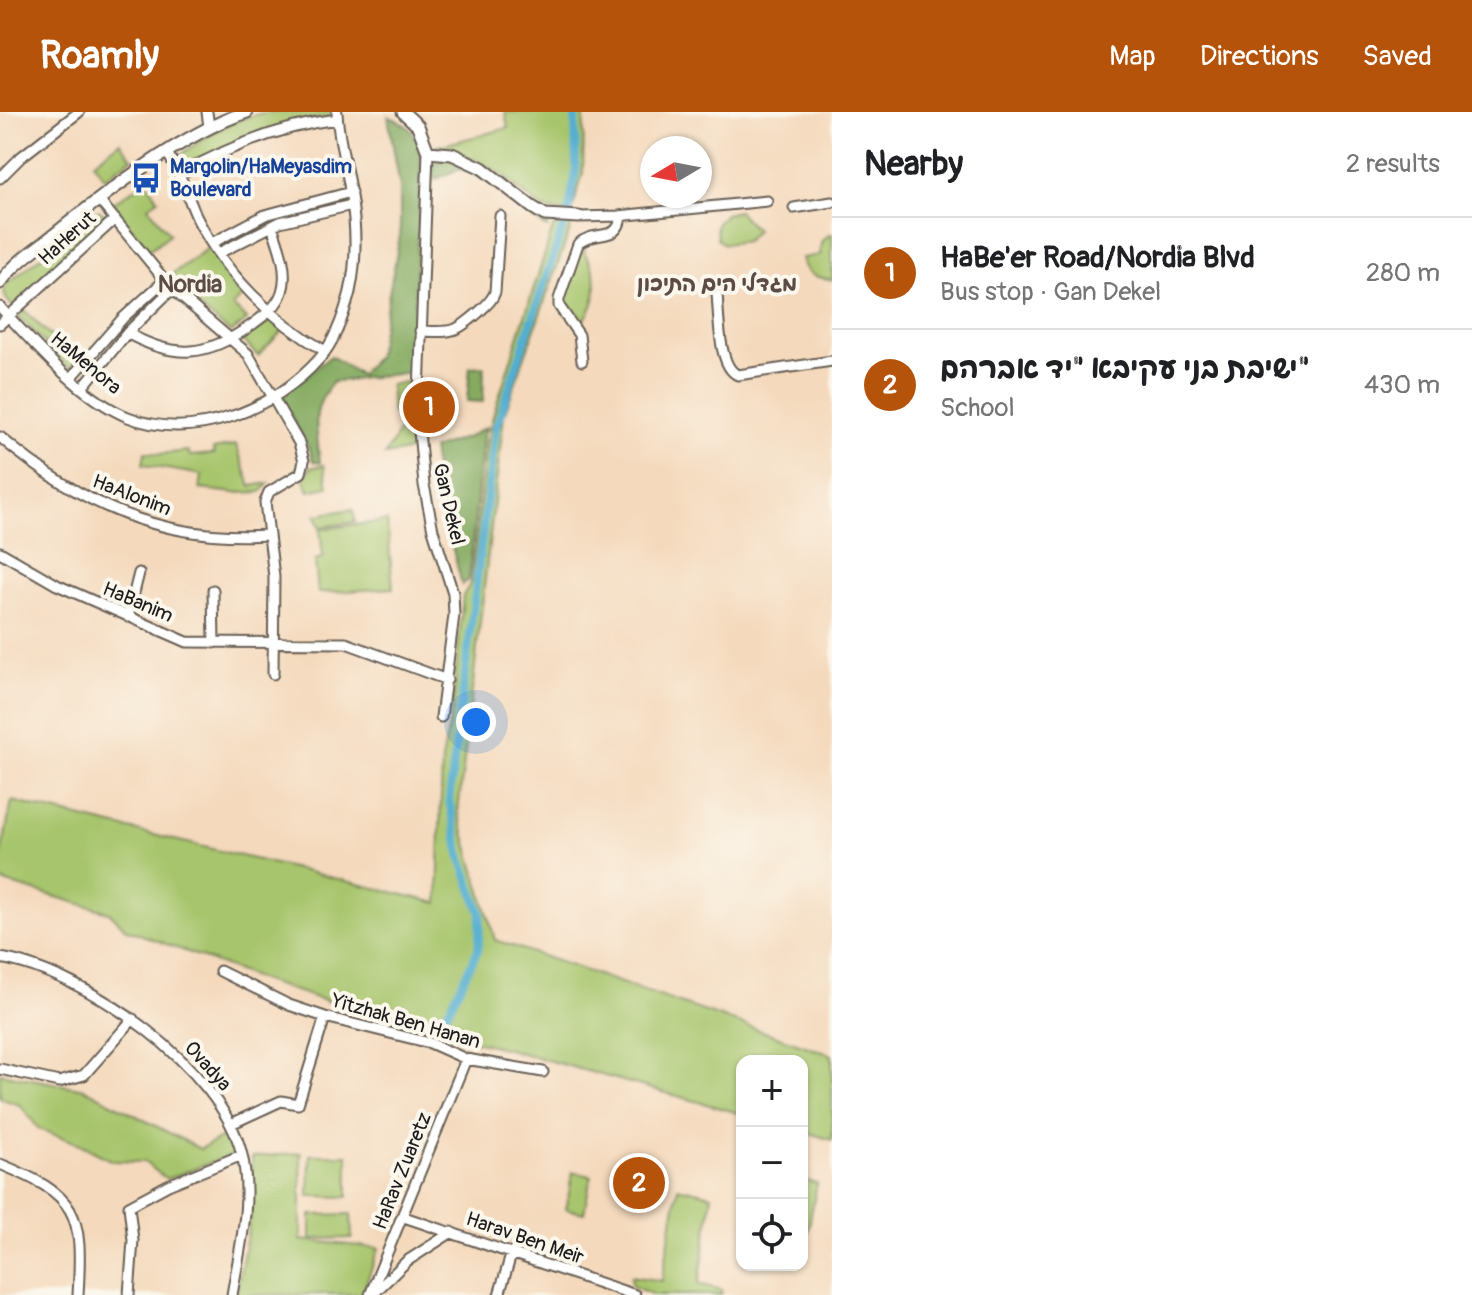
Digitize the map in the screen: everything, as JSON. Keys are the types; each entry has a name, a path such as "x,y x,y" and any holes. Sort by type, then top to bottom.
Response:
{"street":[{"path":"0,178 21,157 79,112"},
{"path":"207,112 209,127"},
{"path":"0,274 167,153 209,127 247,112"},
{"path":"403,112 423,132 428,152 452,154 482,168 545,215 621,216 767,201"},
{"path":"180,174 273,131 337,115"},
{"name":"HaMenora","path":"0,307 82,388 125,416 151,424 176,426 220,420 274,395 324,353 350,291 354,263 352,205 337,115"},
{"name":"Gan Dekel","path":"428,152 418,392 422,472 433,530 453,593 454,615 441,717"},
{"path":"167,153 219,253 269,311 324,353"},
{"path":"212,243 245,224 279,210 351,192"},
{"path":"99,200 172,289 248,354 299,443 303,467 295,478 266,495 274,577 273,674"},
{"path":"794,208 832,202"},
{"path":"219,253 272,226 317,211 352,205"},
{"path":"420,331 460,329 492,300 500,216"},
{"path":"582,361 579,335 559,306 559,299 578,244 593,235 616,232 620,228 621,216"},
{"name":"HaHerut","path":"9,316 115,219"},
{"path":"127,333 160,349 188,353 232,339 269,311 283,291 282,256 272,226"},
{"path":"0,283 16,265"},
{"path":"71,378 123,318 165,280"},
{"path":"82,388 127,333 172,289"},
{"path":"717,294 724,360 732,373 738,375 832,361"},
{"path":"0,324 9,316"},
{"path":"308,345 324,353"},
{"name":"HaAlonim","path":"0,437 68,488 119,513 193,534 268,535"},
{"name":"HaBanim","path":"0,552 57,585 187,642 346,643 447,680"},
{"path":"128,617 139,573"},
{"path":"213,590 214,643"},
{"name":"Ovadya","path":"0,958 41,969 78,984 133,1019 183,1064 216,1101 231,1124 245,1169 244,1217 232,1295"},
{"name":"Yitzhak Ben Hanan","path":"220,971 289,1005 325,1017 430,1043 466,1059 543,1072"},
{"path":"231,1124 281,1101 298,1104 325,1017"},
{"path":"0,1069 59,1082 84,1075 133,1019"},
{"name":"HaRav Zuaretz","path":"371,1295 466,1059"},
{"path":"129,1295 133,1240 129,1206 168,1185 242,1155"},
{"path":"0,1164 45,1184 69,1208 78,1235 78,1295"},
{"name":"Harav Ben Meir","path":"404,1217 512,1252 617,1292 635,1295"},
{"path":"371,1295 407,1261 452,1232"},
{"path":"499,1295 512,1252"}],"green space":[{"path":"268,112 331,112 331,117 292,122 184,169 177,157 220,129 255,115"},
{"path":"505,112 584,112 583,173 572,211 559,212 538,205 493,169 435,147 508,128"},
{"path":"388,116 411,131 421,157 412,372 333,382 320,402 316,420 320,463 313,461 282,399 288,390 331,356 360,375 377,356 400,236 400,187"},
{"path":"120,142 132,158 105,178 93,162"},
{"path":"446,157 472,166 550,220 547,228 472,173 459,170 434,179 433,165"},
{"path":"146,181 158,199 148,207 170,234 149,250 112,204"},
{"path":"99,210 109,219 13,307 4,293 8,283"},
{"path":"738,211 756,230 746,241 724,244 717,239 716,224 725,214"},
{"path":"572,224 504,415 458,812 495,940 832,1055 832,1140 808,1133 808,1055 736,1055 736,1112 500,1047 394,1023 267,982 126,929 109,912 0,881 0,860 12,801 438,903 442,759 453,706 463,596 471,582 486,444 554,225"},
{"path":"832,234 832,280 809,272 802,258 820,255 822,242"},
{"path":"587,244 584,252 590,261 596,289 592,307 581,324 568,310 564,300 581,246"},
{"path":"208,248 244,294 233,306 247,320 231,333 168,277"},
{"path":"24,310 76,361 69,368 18,316"},
{"path":"268,318 283,330 258,356 241,339"},
{"path":"484,366 483,402 467,401 470,367"},
{"path":"411,381 408,413 412,450 385,455 402,426 400,418 395,418 395,413 392,413 390,385"},
{"path":"487,427 483,437 469,579 462,585 439,495 432,449"},
{"path":"236,445 251,486 269,483 261,492 200,489 202,475 143,465 145,452 188,451 190,456 214,454 213,449"},
{"path":"324,465 328,487 309,491 304,478 310,468"},
{"path":"353,509 355,522 320,527 316,515"},
{"path":"387,521 393,588 318,593 315,560 323,558 320,529"},
{"path":"0,1073 85,1089 200,1149 226,1135 237,1153 167,1179 144,1162 112,1161 80,1144 39,1129 20,1105 0,1098"},
{"path":"301,1153 301,1240 379,1248 362,1294 236,1295 251,1214 252,1157"},
{"path":"310,1155 348,1155 348,1197 309,1196"},
{"path":"573,1172 591,1176 584,1213 566,1209"},
{"path":"808,1181 817,1183 808,1231"},
{"path":"678,1187 712,1195 699,1284 722,1290 721,1295 654,1295 632,1286 631,1276 662,1281"},
{"path":"351,1214 352,1238 311,1239 311,1215"}],"waterway":[{"path":"442,1023 478,950 481,914 461,858 449,800 496,427 569,209 576,170 575,112"}],"place":[{"name":"Margolin/HaMeyasdim Boulevard","path":"146,178"},
{"name":"HaBe'er Road/Nordia Blvd","path":"429,407"},
{"name":"ישיבת בני עקיבא \"יד אברהם\"","path":"639,1183"}],"district":[{"name":"Nordia","path":"190,284"},
{"name":"מגדלי הים התיכון","path":"717,284"}]}
